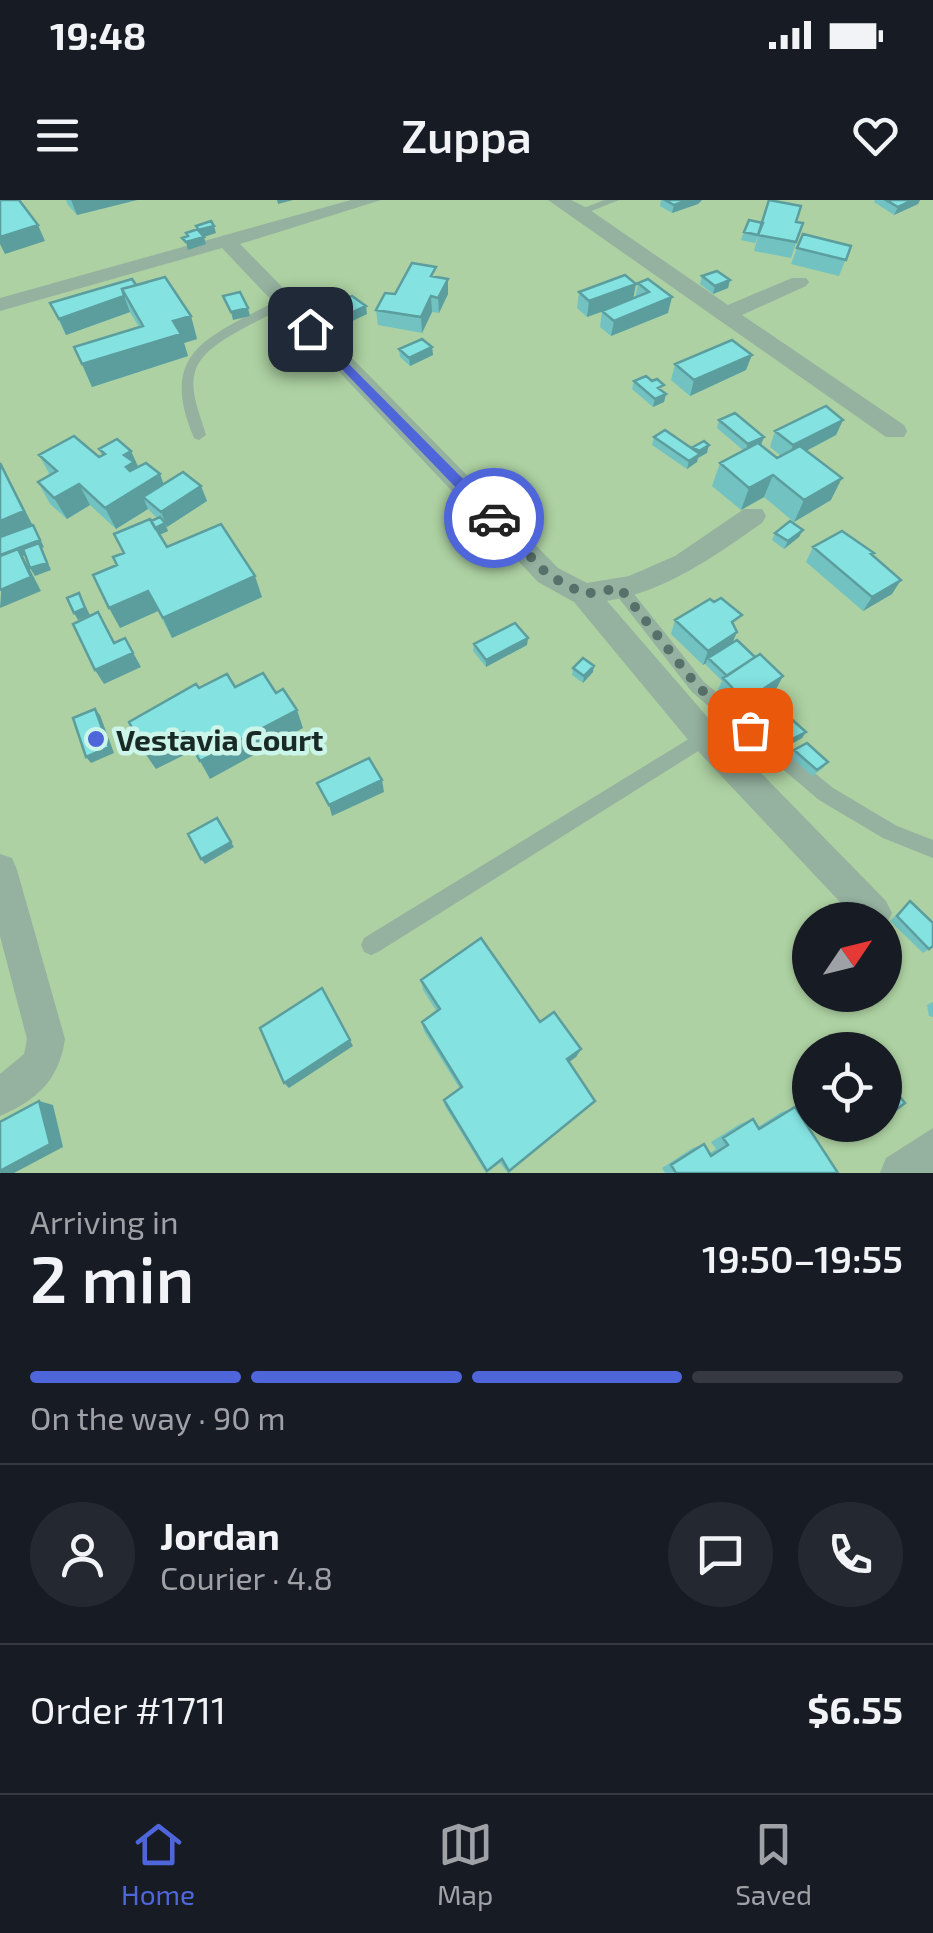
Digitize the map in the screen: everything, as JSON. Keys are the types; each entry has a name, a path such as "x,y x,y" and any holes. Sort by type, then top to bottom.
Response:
{"street":[{"path":"4,297 372,200"},
{"path":"557,200 580,212 895,431"},
{"path":"226,241 548,575 584,594 705,737 863,902"},
{"path":"726,314 799,282"},
{"path":"584,594 620,588 685,563 753,516"},
{"path":"0,870 46,1039 43,1064 28,1079 0,1096"},
{"path":"901,1173 933,1148"}],"lane":[{"path":"580,212 614,200"},
{"path":"199,435 188,388 188,368 198,354 284,302"},
{"path":"620,588 698,687 851,810 933,849"},
{"path":"371,945 705,737"}],"green space":[{"path":"0,200 933,200 933,1173 0,1173"}],"building":[{"path":"0,200 19,200 38,225 0,237"},
{"path":"769,200 801,206 796,222 803,223 796,242 758,235"},
{"path":"886,200 913,200 898,207"},
{"path":"749,220 763,223 758,235 744,232"},
{"path":"211,221 214,226 198,230 204,237 186,242 182,238 198,229 196,226"},
{"path":"803,234 851,246 846,260 797,248"},
{"path":"412,263 436,267 431,276 448,279 438,298 431,296 421,317 376,310 385,293 395,294"},
{"path":"717,271 730,280 715,286 702,276"},
{"path":"625,275 636,284 589,301 579,292"},
{"path":"165,277 191,316 173,321 181,334 82,364 74,347 143,326 122,289"},
{"path":"132,279 136,285 148,282 122,289 124,296 59,319 50,303"},
{"path":"648,279 672,297 614,321 602,311 649,292 638,283"},
{"path":"240,292 248,308 231,312 223,296"},
{"path":"352,296 366,306 349,314 336,304"},
{"path":"422,339 432,347 409,358 399,349"},
{"path":"732,340 752,355 694,380 675,364"},
{"path":"646,376 664,385 658,388 666,394 655,399 634,381"},
{"path":"826,406 843,420 793,445 775,431"},
{"path":"735,413 764,437 748,444 719,420"},
{"path":"665,430 700,454 689,461 654,437"},
{"path":"74,436 99,457 105,454 99,449 117,439 131,451 124,455 134,462 126,467 130,471 146,463 160,474 105,508 79,484 54,498 38,482 57,471 39,455"},
{"path":"704,441 709,445 699,451 693,447"},
{"path":"758,443 777,458 800,446 842,478 804,500 773,475 749,488 720,463"},
{"path":"0,463 24,511 0,521"},
{"path":"183,472 201,486 161,512 143,497"},
{"path":"160,517 165,523 155,528 151,521"},
{"path":"150,519 167,547 221,524 255,576 163,618 148,591 109,608 93,575 117,565 113,557 124,553 114,534"},
{"path":"790,521 803,530 788,541 775,533"},
{"path":"33,525 40,540 0,555 0,537"},
{"path":"842,531 874,553 871,554 901,580 872,597 813,547"},
{"path":"39,543 47,563 30,568 23,549"},
{"path":"18,549 31,577 0,590 0,556"},
{"path":"79,593 85,608 74,613 67,598"},
{"path":"721,598 742,615 732,622 737,632 708,651 675,620 710,599 714,602"},
{"path":"98,612 114,643 125,638 133,653 95,670 73,624"},
{"path":"515,623 528,638 486,660 474,644"},
{"path":"737,640 755,657 727,676 708,658"},
{"path":"760,654 783,676 745,701 723,678"},
{"path":"583,658 594,666 584,676 573,668"},
{"path":"263,673 276,693 283,689 297,710 200,761 184,732 144,752 129,722 196,684 199,688 227,674 235,687"},
{"name":"Vestavia Court","path":"95,709 109,747 86,757 73,718"},
{"path":"788,716 806,732 790,740 773,724"},
{"path":"807,743 828,762 817,770 794,750"},
{"path":"369,758 382,780 329,805 317,783"},
{"path":"217,818 231,842 201,859 188,834"},
{"path":"910,901 933,923 933,946 929,949 902,921 902,910"},
{"path":"481,938 540,1022 554,1012 581,1049 567,1059 595,1101 509,1171 502,1159 487,1171 444,1100 462,1087 422,1022 440,1009 421,980"},
{"path":"322,988 350,1040 284,1083 260,1028"},
{"path":"39,1101 50,1144 0,1171 0,1122"},
{"path":"792,1109 792,1142 818,1142 838,1173 676,1173 671,1165 704,1144 711,1156 728,1145 723,1138 753,1119 759,1129"}],"way so far":[{"path":"494,518 548,575 584,594 620,588 698,687 750,730"}],"place":[{"name":"Vestavia Court","path":"96,739"}],"route":[{"path":"310,329 494,518"}]}
